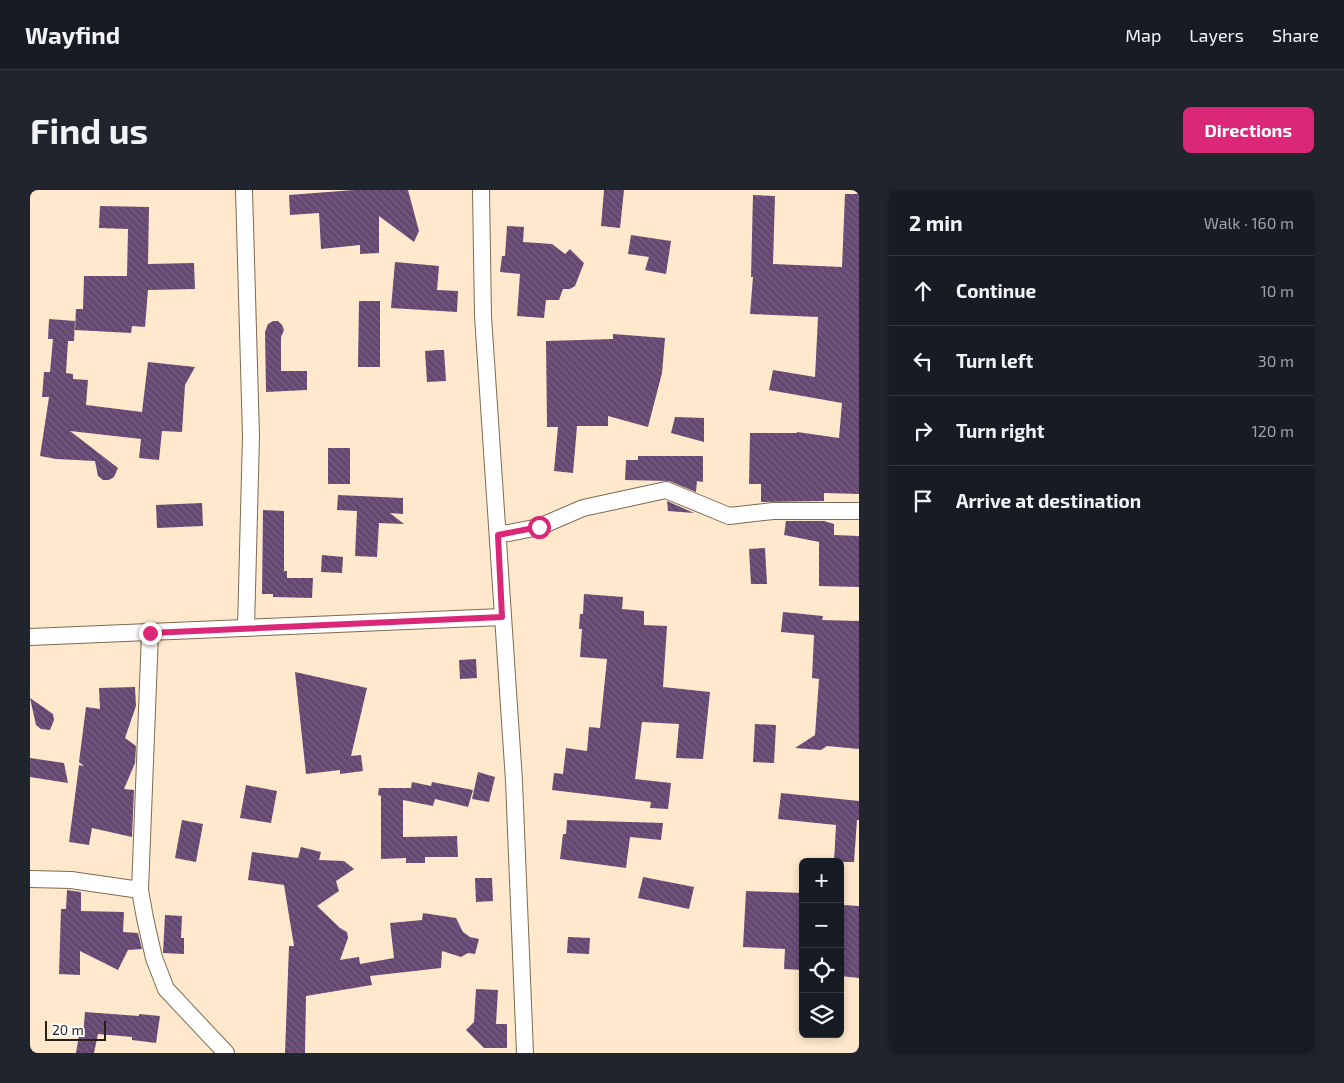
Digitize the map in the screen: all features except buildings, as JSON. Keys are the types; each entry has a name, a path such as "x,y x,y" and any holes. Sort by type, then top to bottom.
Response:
{"street":[{"path":"244,190 251,436 246,628"},
{"path":"481,190 483,316 514,781 525,1053"},
{"path":"498,535 539,527 583,508 666,490 729,516 773,511 859,511"},
{"path":"30,637 502,617"},
{"path":"150,633 140,890 145,918 154,958 166,989 226,1053"},
{"path":"30,879 70,880 140,890"}],"route":[{"path":"150,633 502,617 498,535 539,527"}]}
